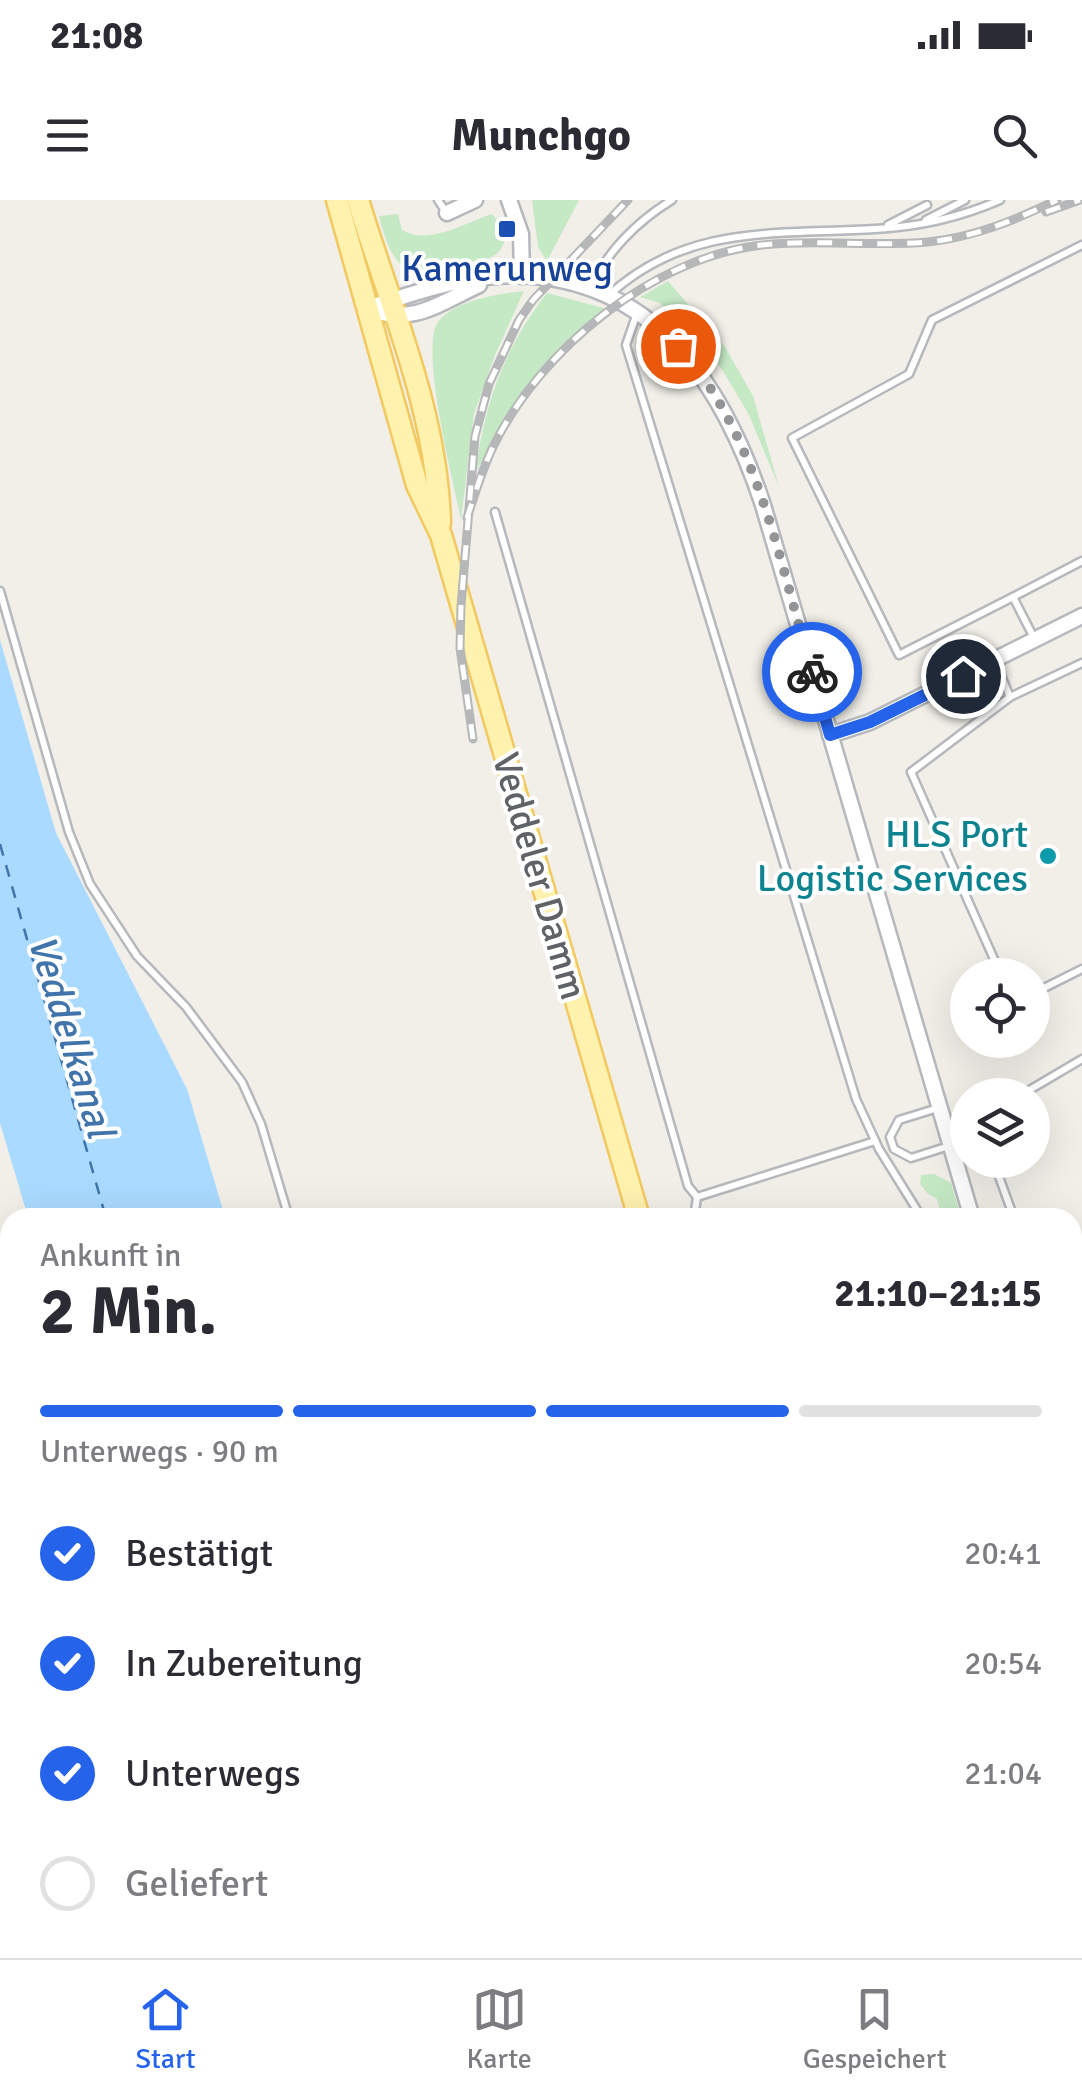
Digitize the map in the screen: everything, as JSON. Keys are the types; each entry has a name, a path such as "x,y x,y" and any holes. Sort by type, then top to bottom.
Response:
{"main road":[{"name":"Veddeler Damm","path":"337,200 417,484 441,535 636,1208"},
{"name":"Veddeler Damm","path":"358,200 394,309 439,481 441,535"}],"street":[{"path":"442,207 475,200"},
{"path":"509,200 521,234 522,276"},
{"path":"368,308 432,307 493,278 522,276 608,296 666,335 697,369 722,406 763,504 950,1143"},
{"path":"830,735 870,722 1082,616"},
{"path":"960,1178 969,1208"}],"lane":[{"path":"591,290 601,270 632,230 672,200"},
{"path":"912,226 965,200"},
{"path":"608,296 639,273 712,240 781,230 912,226 1000,200"},
{"path":"877,229 926,205"},
{"path":"1082,245 932,320 909,374 792,438 899,655 1082,561"},
{"path":"637,312 626,345 856,1098 877,1145 916,1208"},
{"path":"495,512 688,1186 697,1197 695,1208"},
{"path":"0,591 70,832 90,884 137,956 186,1007 242,1082 261,1124 286,1208"},
{"path":"1013,597 1035,640"},
{"path":"994,660 1010,697"},
{"path":"993,958 911,772 1010,697 1082,663"},
{"path":"1050,985 1082,969"},
{"path":"1050,1078 1082,1059"},
{"path":"940,1108 899,1120 892,1130 891,1143 898,1154 910,1158 950,1147"},
{"path":"697,1197 891,1143"},
{"path":"999,1178 1010,1208"}],"green space":[{"path":"532,200 579,200 547,261 538,247"},
{"path":"398,214 402,230 423,236 492,214 505,229 504,243 489,258 420,274 403,266 387,243 379,216"},
{"path":"668,281 725,347 753,396 779,487 749,415 723,371 704,346 660,303 640,297"},
{"path":"524,291 474,414 461,520 435,387 433,336 438,322 455,308 478,299"},
{"path":"547,293 607,309 532,384 475,474 498,378 519,335"},
{"path":"934,1174 951,1183 958,1208 940,1208 937,1199 920,1184 921,1175"}],"water":[{"name":"Veddelkanal","path":"0,640 56,833 187,1089 222,1208 25,1208 0,1123"}],"ferry route":[{"path":"0,844 103,1208"}],"railway":[{"path":"473,739 460,648 461,606 475,436 489,384 519,320 533,300 628,200"},
{"path":"467,518 493,447 540,376 604,314 641,289 721,253 783,243 945,240 994,227 1057,200"},
{"path":"1046,212 1080,200"}],"way so far":[{"path":"678,346 722,406 753,474 812,672"}],"place":[{"name":"Kamerunweg","path":"507,229"},
{"name":"HLS Port Logistic Services","path":"1048,856"}],"route":[{"path":"812,672 830,735 870,722 963,676"}]}
